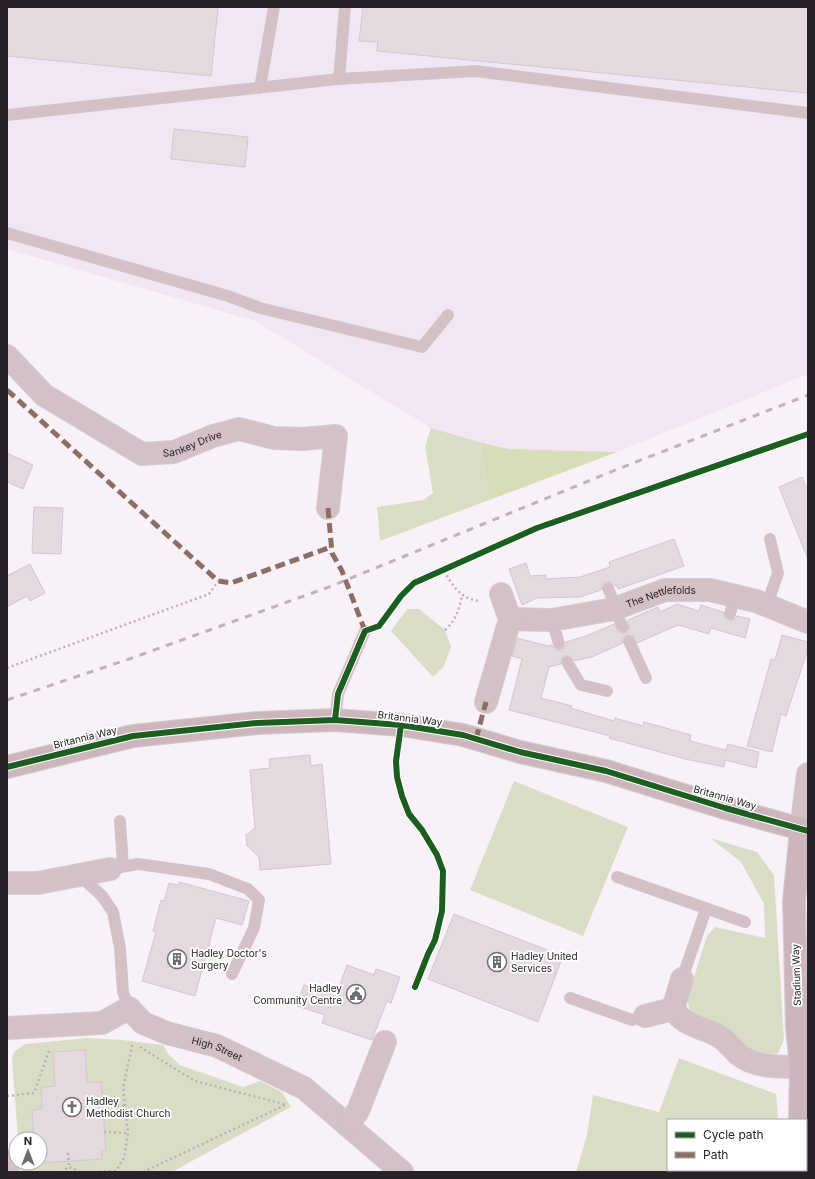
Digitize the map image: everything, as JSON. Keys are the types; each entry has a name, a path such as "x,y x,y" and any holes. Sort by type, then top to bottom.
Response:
{"street":[{"name":"Sankey Drive","path":"7,356 44,395 142,454 174,452 213,436 239,429 274,438 302,439 336,436 328,508"},
{"name":"The Nettlefolds","path":"505,604 552,620 615,608 665,590 710,590 733,605 767,605 808,622"},
{"path":"486,702 505,604"},
{"name":"Britannia Way","path":"7,767 133,736 257,723 335,720 401,725 463,736 520,752 606,771 804,831"},
{"path":"804,831 808,774"},
{"name":"Stadium Way","path":"800,1119 804,1090 797,1027 794,901 804,831"},
{"path":"7,883 38,883 116,868"},
{"path":"682,979 673,1009 678,1017 717,1035 729,1043 739,1054 749,1060 767,1066 801,1067"},
{"path":"645,1016 673,1009"},
{"path":"7,1028 50,1027 102,1023 122,1012"},
{"name":"High Street","path":"122,1012 143,1023 168,1033 217,1046 304,1088 402,1172"},
{"path":"347,1125 358,1111 385,1042"},
{"path":"7,1162 8,1172"}],"lane":[{"path":"260,88 274,7"},
{"path":"339,79 345,7"},
{"path":"7,115 339,79 475,71 808,113"},
{"path":"7,233 228,296 260,308 422,347 448,315"},
{"path":"767,605 778,573 770,539"},
{"path":"552,620 558,644"},
{"path":"335,720 338,694 365,631"},
{"path":"629,641 646,678"},
{"path":"567,662 581,685 607,691"},
{"path":"120,822 116,868 138,864 209,874 248,889 259,900 254,928 232,974"},
{"path":"79,875 102,896 113,912 120,948 123,992 122,1012"},
{"path":"617,877 745,922"},
{"path":"682,979 706,909"},
{"path":"570,998 632,1020 645,1016"}],"path":[{"path":"451,567 441,572 462,596 478,601 505,604"},
{"path":"7,668 209,594 218,581"},
{"path":"445,630 452,625 459,612 462,596"},
{"path":"94,1172 116,1171 124,1158 128,1133 123,1088 133,1042 122,1012"},
{"path":"7,1096 34,1093 51,1044 50,1027"},
{"path":"133,1042 195,1082 286,1104 143,1172"},
{"path":"102,1105 125,1106"},
{"path":"104,1132 128,1133"},
{"path":"68,1153 69,1167"},
{"path":"60,1172 69,1167"},
{"path":"69,1167 81,1172"}],"shaded area":[{"path":"7,7 808,7 808,374 617,452 508,449 431,428 255,321 7,249"}],"green space":[{"path":"431,428 480,442 489,500 380,541 377,507 423,500 433,493 425,446"},
{"path":"480,442 508,449 617,452 489,500"},
{"path":"407,609 419,609 445,630 451,647 444,666 433,677 391,631"},
{"path":"514,781 628,827 583,936 470,890"},
{"path":"710,838 757,852 774,875 784,1040 778,1053 762,1056 690,1012 687,999 707,936 715,927 765,938 764,904 741,862"},
{"path":"87,1038 122,1040 163,1045 169,1055 180,1065 243,1087 260,1081 282,1092 291,1107 172,1172 21,1172 48,1171 48,1162 56,1162 56,1154 105,1150 101,1082 87,1083 85,1050 53,1052 55,1086 41,1087 42,1109 36,1131 17,1131 12,1060 14,1052 25,1044"},
{"path":"679,1058 776,1094 778,1119 667,1119 667,1171 779,1172 576,1172 587,1135 593,1095 659,1112"}],"building":[{"path":"7,7 218,7 211,76 7,56"},
{"path":"363,7 808,7 808,93 377,51 378,42 359,41"},
{"path":"174,129 248,137 245,167 171,159"},
{"path":"7,453 33,465 23,489 7,482"},
{"path":"802,477 808,491 807,557 779,487"},
{"path":"34,507 63,508 61,554 32,553"},
{"path":"674,539 684,566 618,589 612,582 606,581 602,584 601,590 580,597 537,598 522,605 509,569 526,563 530,576 546,575 546,579 580,577 610,567 609,562"},
{"path":"30,564 45,593 30,601 27,596 7,607 7,576"},
{"path":"677,604 699,611 701,605 723,612 725,619 729,621 735,619 737,616 750,619 745,638 711,628 709,634 678,625 637,643 633,636 626,635 623,637 623,643 592,657 574,661 570,656 563,656 561,664 549,667 541,698 572,706 571,708 614,721 615,718 643,726 644,722 691,735 690,741 726,750 728,744 759,752 756,768 725,760 724,767 685,759 609,738 610,736 509,710 522,659 512,656 517,638 548,646 552,645 554,649 561,651 566,646 566,642 586,636 614,624 619,633 626,633 630,628 628,620 658,607 660,612"},
{"path":"782,635 808,642 808,649 786,716 781,714 772,752 747,746 771,659 775,660"},
{"path":"310,755 311,766 322,764 331,864 260,870 259,857 247,846 246,835 255,828 250,770 270,768 269,759"},
{"name":"Hadley Doctor's Surgery","path":"179,882 249,901 242,925 216,918 195,996 142,981 156,932 153,931 161,900 164,901 169,883 179,885"},
{"name":"Hadley United Services","path":"454,914 563,956 538,1022 428,979"},
{"path":"347,965 374,975 376,969 400,977 391,1003 387,1001 372,1040 322,1023 325,1015 297,1006 304,985 336,996"},
{"name":"Hadley Methodist Church","path":"85,1050 87,1083 101,1082 106,1150 102,1151 102,1159 48,1162 48,1131 33,1131 32,1110 42,1109 41,1087 55,1086 53,1052"}],"railway":[{"path":"7,700 132,658 329,587 618,469 808,395"}],"marked path":[{"path":"7,390 218,581 231,583 331,547"},
{"path":"328,508 332,553 342,571 365,631"},
{"path":"476,739 486,702"}],"cycle path":[{"path":"335,720 338,694 365,631 379,626 401,596 414,583 537,528 808,434"},
{"path":"7,767 133,736 257,723 335,720 401,725 463,735 520,752 606,771 725,808 808,831"},
{"path":"401,725 396,761 397,777 402,796 409,814 422,830 437,855 443,871 442,911 435,940 415,987"}],"place":[{"name":"Hadley Doctor's Surgery","path":"177,959"},
{"name":"Hadley United Services","path":"497,962"},
{"name":"Hadley Community Centre","path":"356,994"},
{"name":"Hadley Methodist Church","path":"72,1107"}]}
